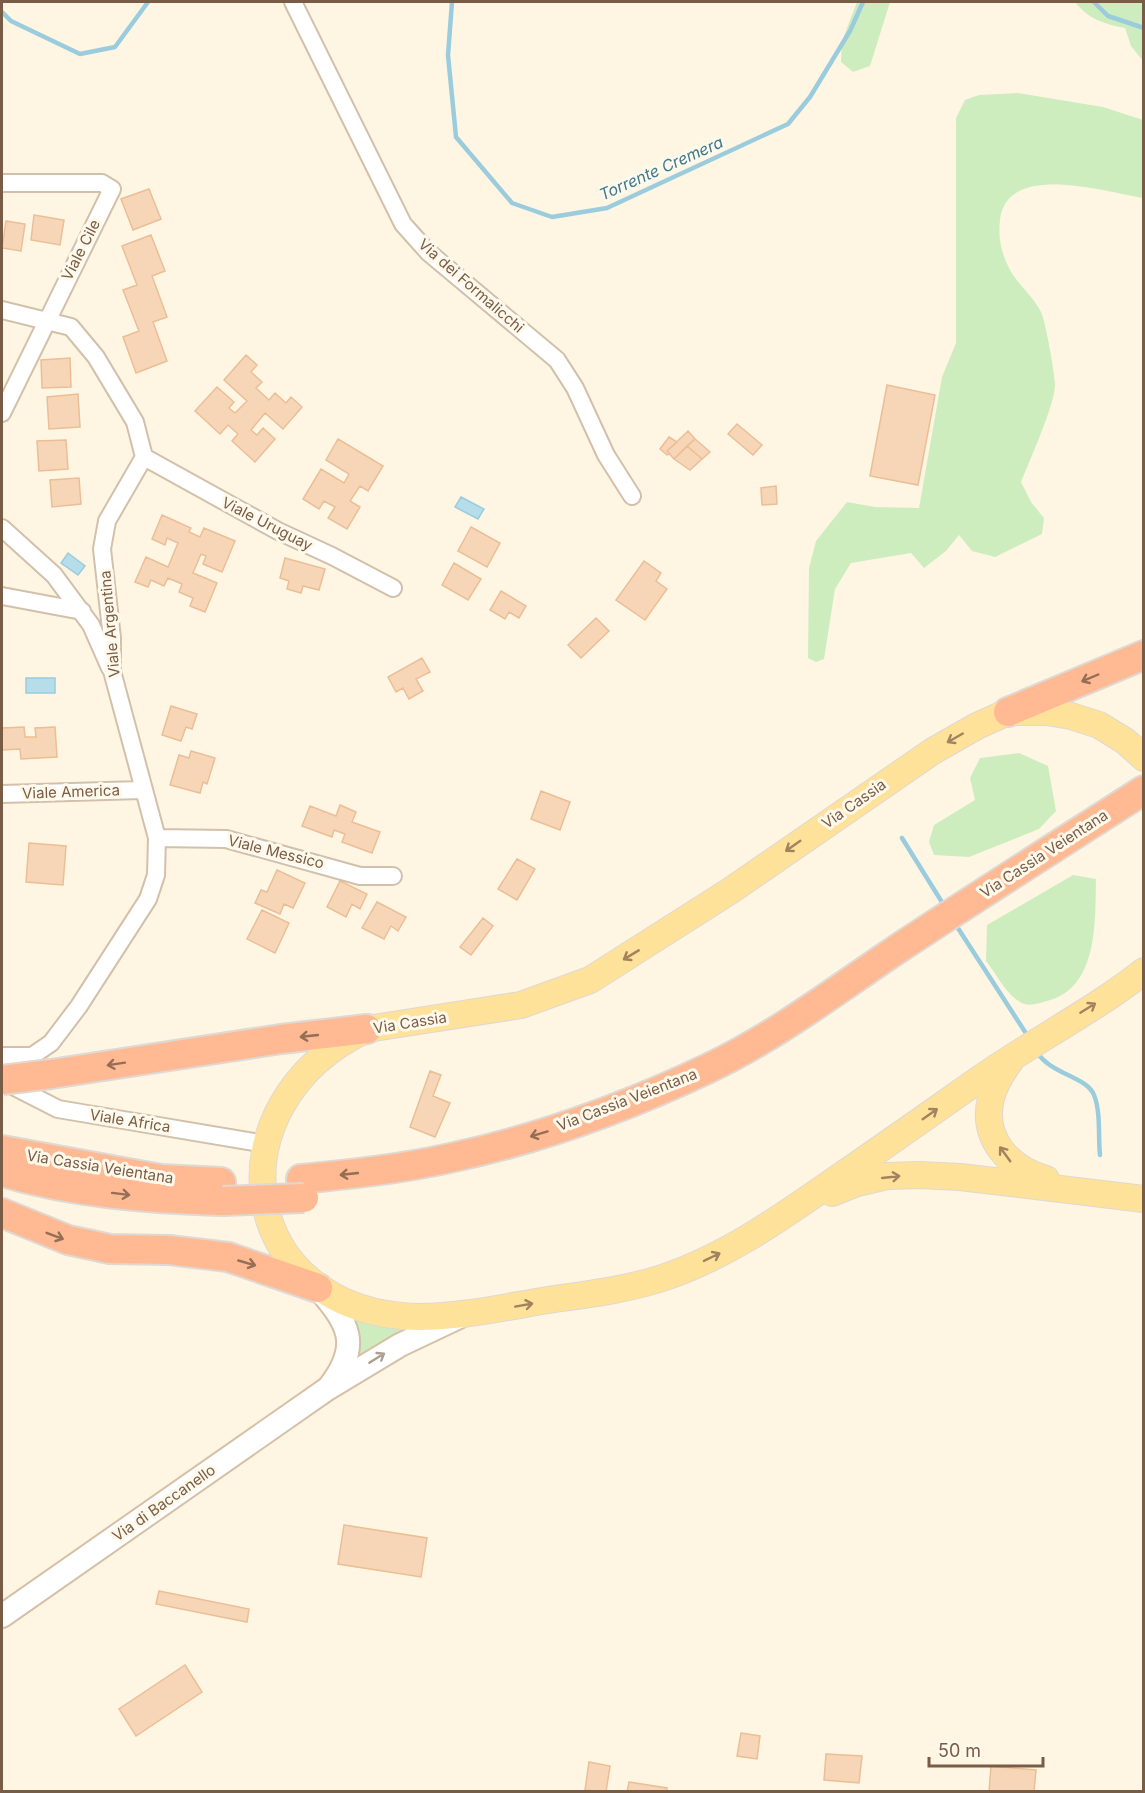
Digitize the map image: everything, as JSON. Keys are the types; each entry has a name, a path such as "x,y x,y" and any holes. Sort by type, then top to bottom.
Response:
{"highway":[{"path":"1008,712 1143,655"},
{"name":"Via Cassia Veientana","path":"2,1172 87,1190 171,1200 222,1192 302,1189 375,1172 452,1158 540,1134 618,1108 711,1067 946,929 1143,790"},
{"name":"Via Cassia Veientana","path":"976,909 1143,814"},
{"path":"2,1080 281,1039 367,1029"},
{"name":"Via Cassia Veientana","path":"2,1150 222,1192"},
{"path":"2,1213 68,1240 110,1249 170,1250 228,1257 318,1288"}],"main road":[{"name":"Via Cassia","path":"1143,758 1125,741 1099,725 1071,716 1047,712 1008,712 977,726 933,751 730,891 590,980 521,1005 367,1029 338,1046 298,1080 277,1110 265,1144 263,1192 271,1225 289,1256 318,1288 349,1303 379,1312 422,1317 466,1314 659,1279 734,1245 796,1207 1026,1047 1143,971"},
{"name":"Via Cassia","path":"1026,1047 991,1097 989,1114 993,1134 1003,1153 1015,1167 1074,1191"},
{"name":"Via Cassia","path":"796,1207 857,1183 888,1176 960,1177 1143,1199"}],"street":[{"name":"Via dei Formalicchi","path":"293,2 403,224 428,252 557,360 574,388 606,455 632,496"},
{"name":"Viale Cile","path":"2,183 102,183 112,189 2,413"},
{"path":"2,310 71,327 96,357 135,422 144,457"},
{"name":"Viale Uruguay","path":"144,457 278,531 393,588"},
{"name":"Viale Argentina","path":"2,1056 32,1056 51,1043 80,1006 148,899 156,875 157,838 141,790 112,671 112,638 102,549 107,521 144,457"},
{"path":"2,528 54,575 82,610 112,671"},
{"path":"2,596 82,610"},
{"name":"Viale America","path":"2,794 141,790"},
{"name":"Viale Messico","path":"157,838 226,839 360,876 393,876"},
{"name":"Viale Africa","path":"2,1080 58,1110 265,1144"},
{"name":"Via di Baccanello","path":"318,1288 340,1315 349,1339 343,1365 327,1389"},
{"name":"Via di Baccanello","path":"2,1616 327,1389 400,1345 466,1314"}],"green space":[{"path":"857,2 890,2 870,66 853,72 841,62 842,41"},
{"path":"1075,2 1143,2 1143,61 1131,46 1125,28 1097,20 1085,13"},
{"path":"1018,93 1103,107 1143,120 1143,198 1083,187 1038,186 1020,191 1006,202 1000,220 999,232 1006,262 1012,274 1041,312 1050,347 1055,384 1051,404 1021,482 1031,502 1044,518 1042,534 995,557 972,551 959,535 946,551 924,568 911,553 851,563 835,589 824,659 816,662 808,658 809,568 816,541 847,502 875,507 919,508 942,377 956,343 956,118 965,100 979,95"},
{"path":"1019,753 1048,766 1056,811 1039,829 969,857 934,855 929,842 934,825 975,800 970,778 980,758"},
{"path":"1073,875 1096,879 1094,932 1085,967 1076,982 1064,994 1032,1005 1024,1004 1008,992 986,961 987,925"},
{"path":"350,1312 385,1324 433,1323 349,1365"}],"water":[{"path":"461,497 484,509 478,519 455,507"},
{"path":"68,553 85,566 78,575 61,563"},
{"path":"26,678 55,678 55,693 26,693"}],"building":[{"path":"149,189 161,219 133,230 121,199"},
{"path":"34,215 64,220 60,245 31,240"},
{"path":"6,221 25,224 21,251 2,248"},
{"path":"151,235 165,271 152,276 167,317 153,322 167,361 136,373 123,337 139,331 123,290 137,285 122,246"},
{"path":"246,355 257,365 251,372 262,382 256,388 269,400 275,393 286,403 291,397 302,407 283,429 265,413 251,430 257,435 263,428 275,439 255,462 232,441 238,434 228,425 220,434 195,411 217,387 234,402 229,408 235,413 247,401 224,380"},
{"path":"70,358 71,387 42,388 41,360"},
{"path":"887,385 935,395 918,485 870,476"},
{"path":"78,394 80,427 49,429 47,397"},
{"path":"737,424 762,445 753,455 728,434"},
{"path":"688,431 695,439 674,459 667,451"},
{"path":"669,437 677,442 667,451 670,454 667,455 660,449"},
{"path":"338,439 383,466 368,491 360,486 350,501 360,507 347,529 328,518 335,507 324,501 319,509 303,499 321,469 344,483 349,474 326,460"},
{"path":"695,439 710,452 702,459 687,446"},
{"path":"66,440 68,469 39,471 37,441"},
{"path":"687,446 702,459 690,470 674,459"},
{"path":"79,478 81,504 52,507 50,480"},
{"path":"776,486 777,504 762,505 761,488"},
{"path":"162,515 191,528 189,532 200,537 204,528 235,541 222,572 203,564 206,556 201,554 193,573 217,583 205,612 190,606 193,598 179,592 182,584 168,578 164,586 151,580 148,587 135,582 146,557 168,567 178,543 167,538 165,545 152,539"},
{"path":"471,527 500,543 487,567 458,551"},
{"path":"285,558 325,569 319,590 303,586 301,593 287,589 289,581 280,578"},
{"path":"644,561 661,573 656,581 667,589 645,620 616,600"},
{"path":"454,563 481,579 468,600 442,585"},
{"path":"501,591 526,606 519,618 509,612 505,619 490,610"},
{"path":"596,618 609,631 581,658 568,645"},
{"path":"422,658 430,672 416,679 423,691 409,699 403,688 396,692 388,677"},
{"path":"171,706 197,714 192,729 186,727 181,741 162,735"},
{"path":"24,727 25,737 36,737 35,728 55,727 57,757 21,759 20,749 2,750 2,728"},
{"path":"191,751 215,758 207,784 203,782 200,793 170,785 179,755 189,758"},
{"path":"541,791 570,802 560,830 531,819"},
{"path":"340,805 356,812 352,822 380,832 372,853 342,842 345,834 334,830 332,837 302,826 310,806 336,816"},
{"path":"29,843 66,846 63,885 26,882"},
{"path":"517,859 535,869 517,900 498,889"},
{"path":"277,870 305,883 293,908 284,904 280,914 255,903 261,890 267,892"},
{"path":"340,881 367,894 360,909 352,904 346,917 327,907"},
{"path":"377,902 406,917 398,931 391,926 384,939 362,928"},
{"path":"262,910 289,923 275,953 247,939"},
{"path":"483,918 493,926 471,955 460,947"},
{"path":"430,1071 441,1075 433,1096 450,1103 435,1137 410,1127"},
{"path":"344,1525 427,1538 421,1577 338,1564"},
{"path":"159,1591 249,1609 247,1622 156,1604"},
{"path":"185,1665 202,1692 136,1736 119,1709"},
{"path":"741,1733 760,1736 757,1759 737,1756"},
{"path":"826,1754 862,1756 859,1783 824,1780"},
{"path":"589,1762 610,1766 606,1792 585,1790"},
{"path":"991,1766 1036,1770 1034,1792 989,1792"},
{"path":"629,1782 667,1788 667,1792 627,1792"}],"waterway":[{"name":"Torrente Cremera","path":"2,12 11,21 80,54 115,47 148,2"},
{"name":"Torrente Cremera","path":"452,2 448,55 456,137 512,203 552,217 607,208 788,124 810,97 850,31 863,2"},
{"name":"Torrente Cremera","path":"1094,2 1108,16 1144,28"},
{"path":"902,838 945,907"},
{"path":"954,922 1029,1038"},
{"path":"1036,1051 1050,1065 1084,1083 1094,1095 1100,1155"}]}
